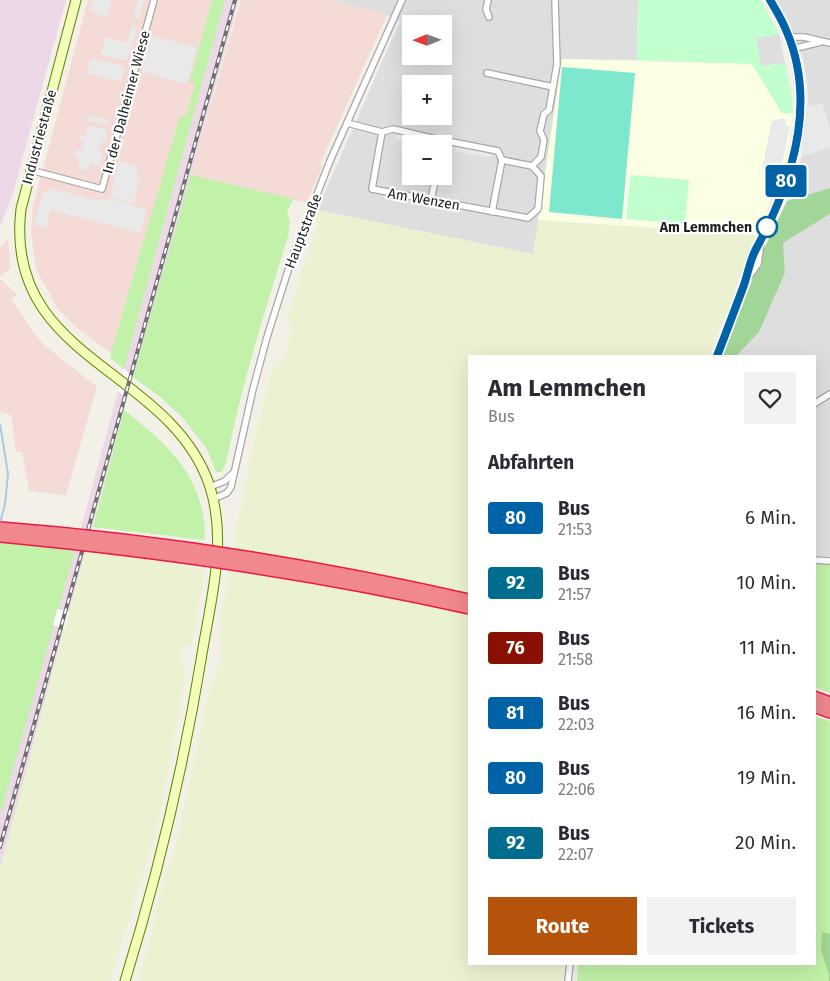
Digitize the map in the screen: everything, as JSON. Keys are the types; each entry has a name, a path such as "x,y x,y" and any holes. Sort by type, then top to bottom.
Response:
{"highway":[{"path":"0,528 132,541 226,554 318,569 468,600"},
{"path":"0,536 110,547 225,562 468,608"},
{"path":"816,698 830,703"},
{"path":"816,707 830,712"}],"main road":[{"name":"Industriestraße","path":"76,0 21,209 19,232 21,254 26,275 40,306 53,324 179,431 200,462 210,487 214,499 218,533 218,557 192,711 162,851 125,981"}],"street":[{"name":"In der Dalheimer Wiese","path":"30,170 102,189 154,0"},
{"name":"Hauptstraße","path":"214,499 224,495 233,482 253,389 282,289 311,208 402,0"},
{"path":"488,0 486,9 489,17"},
{"path":"502,160 532,166 541,157 544,140 540,131 544,114 549,110 557,64 554,0"},
{"path":"717,355 744,284 758,264 761,243 794,158 799,134 800,87 792,49 789,37 770,0"},
{"path":"789,37 804,37 830,43"},
{"path":"792,49 823,42"},
{"path":"488,73 553,87"},
{"path":"347,123 382,132 393,129 419,135"},
{"name":"Am Wenzen","path":"382,132 372,190 528,218 538,209 541,176 532,166"},
{"path":"452,142 498,151 502,160 492,212"},
{"path":"431,200 434,185"},
{"path":"816,403 830,394"},
{"path":"210,487 225,481 234,472"},
{"path":"816,560 830,561"},
{"path":"568,981 570,965"}],"shaded area":[{"path":"0,0 66,0 13,193 0,227"},
{"path":"88,0 212,0 190,81 195,85 186,117 180,117 111,353 81,331 58,309 36,269 31,233 33,206"},
{"path":"93,0 112,0 107,17 90,11"},
{"path":"138,0 144,0 139,20 133,18"},
{"path":"225,0 239,0 167,263 133,377 124,369"},
{"path":"241,0 332,0 387,15 320,164 323,165 306,203 191,175"},
{"path":"332,0 638,0 637,60 562,59 534,254 317,210 400,21 386,15"},
{"path":"776,0 830,0 830,188 787,201 802,156 808,98 803,59 789,24"},
{"path":"132,25 137,27 127,61 101,54 105,37 127,43"},
{"path":"779,34 785,63 761,66 756,38"},
{"path":"152,36 197,47 187,84 142,72"},
{"path":"92,58 126,67 121,82 87,73"},
{"path":"562,59 752,64 782,113 793,113 787,157 758,235 538,220"},
{"path":"822,103 830,128 830,148 802,156 807,107"},
{"path":"88,115 108,120 107,125 87,121"},
{"path":"785,118 786,125 790,126 780,172 762,169 772,121"},
{"path":"88,125 108,130 105,143 101,142 98,151 103,153 100,166 91,163 89,171 78,168 80,159 74,157 76,149 82,150 84,141 78,140 79,135 85,136"},
{"path":"396,133 406,135 402,135 402,140 395,138"},
{"path":"456,146 491,153 490,158 455,151"},
{"path":"119,161 139,166 136,177 140,178 133,204 110,197"},
{"path":"50,188 92,199 105,201 107,198 147,209 140,233 51,210 46,228 34,225 43,192 48,193"},
{"path":"317,210 533,254 538,220 758,235 709,355 468,355 468,965 565,965 563,981 139,981 166,870 174,852 209,691 221,658 221,616 253,442 271,370 285,356 291,330 288,315 317,225"},
{"path":"830,214 830,556 816,556 816,355 737,355 759,332 785,274 783,243"},
{"path":"8,237 10,268 0,277 0,246 2,247"},
{"path":"0,279 17,295 11,299 44,345 97,387 66,495 29,491 22,452 16,452 11,415 0,412"},
{"path":"118,391 127,398 69,612 57,609 76,547"},
{"path":"86,550 205,569 192,645 182,647 181,662 186,675 158,825 111,981 0,981 0,869"},
{"path":"53,625 64,628 0,869 0,816"}],"green space":[{"path":"212,0 225,0 124,369 110,358 111,353 180,116 186,116 195,85 190,81"},
{"path":"638,0 761,0 779,34 756,38 761,66 785,63 792,96 793,113 782,113 752,64 637,60"},
{"path":"562,67 635,73 622,219 549,212"},
{"path":"191,175 294,199 287,211 290,222 288,236 254,349 226,463 222,472 216,472 207,449 183,418 159,396 133,377"},
{"path":"630,175 689,180 685,224 626,219"},
{"path":"830,188 830,214 783,243 785,273 759,332 737,355 723,355 764,249 787,201"},
{"path":"124,410 150,431 172,453 190,478 202,509 205,529 204,540 93,527"},
{"path":"0,543 76,547 0,816"},
{"path":"816,564 830,564 830,693 816,688"},
{"path":"816,717 830,721 830,981 577,981 578,965 816,965"},
{"path":"822,932 830,934 830,981 821,950"}],"pier":[{"path":"124,369 133,377 127,398 118,391"},
{"path":"57,609 69,612 64,628 53,625"}],"waterway":[{"path":"0,424 8,474 5,504 0,523"}],"railway":[{"path":"0,847 235,0"}],"bus line":[{"name":"80","path":"717,355 749,268 784,186 794,158 799,134 801,107 796,64 786,31 770,0"}],"place":[{"name":"Am Lemmchen","path":"767,227"}]}
